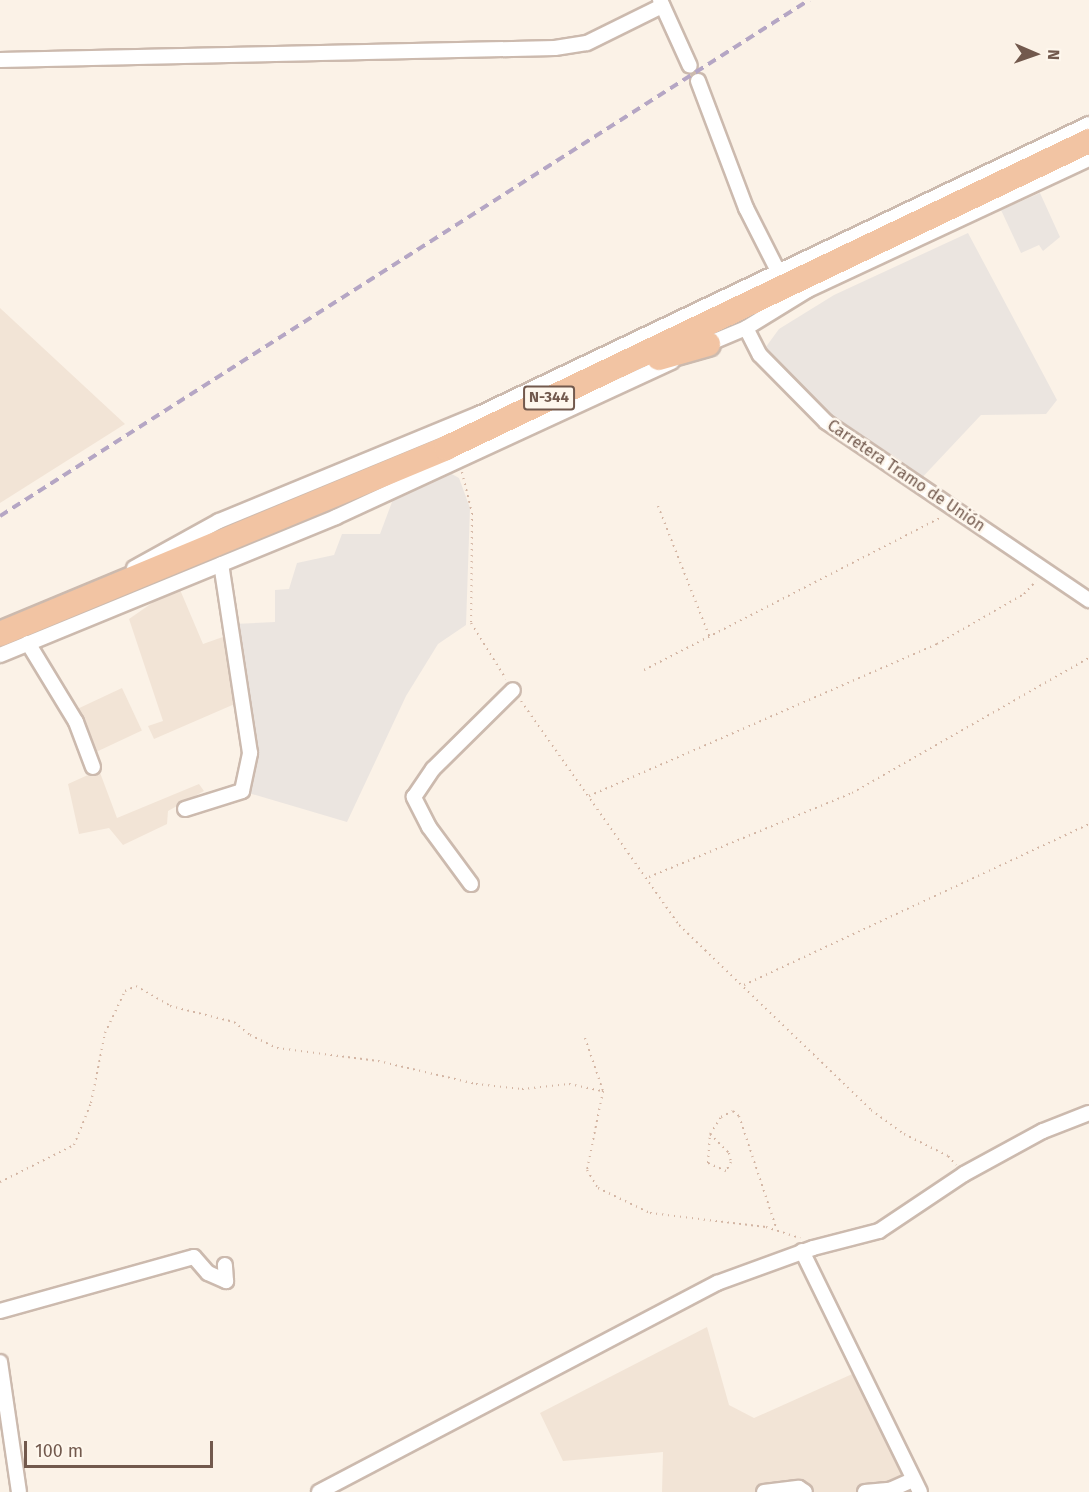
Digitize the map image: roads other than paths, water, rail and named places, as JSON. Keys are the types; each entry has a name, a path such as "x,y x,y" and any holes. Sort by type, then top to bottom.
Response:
{"highway":[{"name":"N-344","path":"0,634 446,448 1089,141"},
{"path":"636,357 666,358 708,344"}],"street":[{"path":"0,60 555,48 587,43 661,3 690,66"},
{"path":"698,81 746,208 778,271"},
{"path":"92,596 150,558 219,521 479,414 1089,124"},
{"path":"0,656 458,463 746,328 808,290 1089,159"},
{"name":"Carretera Tramo de Unión","path":"746,328 760,355 826,423 1089,600"},
{"path":"185,809 242,791 250,753 221,564"},
{"path":"28,643 76,722 93,767"},
{"path":"471,884 429,827 414,797 433,769 513,690"},
{"path":"319,1492 717,1283 802,1251 879,1232 964,1174 1043,1131 1089,1113"},
{"path":"802,1251 912,1480 920,1492"},
{"path":"0,1311 194,1257 208,1273 226,1281 225,1265"},
{"path":"0,1362 13,1431 19,1492"},
{"path":"865,1492 890,1490 912,1480"},
{"path":"764,1492 799,1488 805,1492"}],"railway":[{"path":"0,516 809,0"}]}
